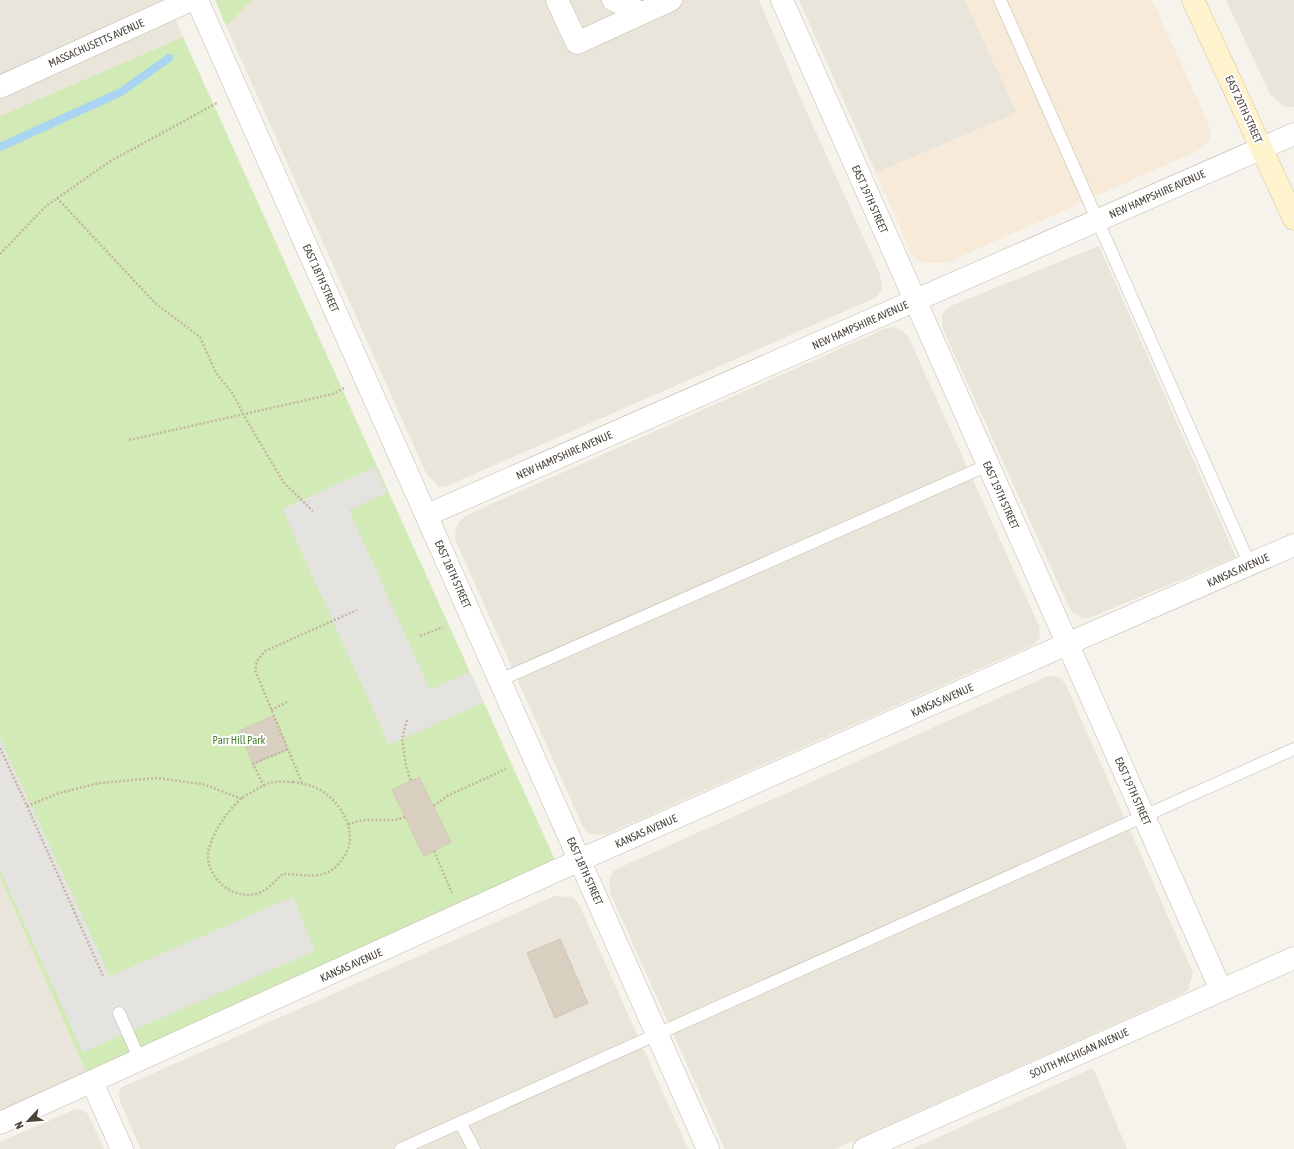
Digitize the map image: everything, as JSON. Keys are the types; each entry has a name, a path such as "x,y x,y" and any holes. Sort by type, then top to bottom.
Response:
{"main road":[{"name":"EAST 20TH STREET","path":"1193,0 1294,219"}],"street":[{"name":"MASSACHUSETTS AVENUE","path":"0,87 191,0"},
{"name":"EAST 18TH STREET","path":"198,0 708,1149"},
{"path":"557,0 577,43 671,0"},
{"path":"613,0 642,13"},
{"name":"EAST 19TH STREET","path":"782,0 1221,990"},
{"name":"NEW HAMPSHIRE AVENUE","path":"427,515 1294,134"},
{"name":"KANSAS AVENUE","path":"0,1123 580,860 1294,545"},
{"name":"SOUTH MICHIGAN AVENUE","path":"864,1149 1294,958"},
{"path":"92,1082 122,1149"}],"lane":[{"path":"1000,0 1250,565"},
{"path":"500,680 988,465"},
{"path":"401,1149 1294,750"},
{"path":"119,1013 140,1060"},
{"path":"460,1122 474,1149"}],"path":[{"path":"0,254 46,206 109,162 238,91"},
{"path":"57,198 155,302 200,337 216,373 233,394 243,414 284,483 313,511"},
{"path":"129,440 332,394 365,377"},
{"path":"302,783 255,670 257,662 265,651 357,610"},
{"path":"420,636 443,627"},
{"path":"271,710 287,702"},
{"path":"407,720 402,739 406,766 411,781"},
{"path":"0,748 104,978"},
{"path":"264,786 253,764 288,749"},
{"path":"434,806 447,796 506,769"},
{"path":"27,806 59,793 99,783 156,778 203,784 242,799"},
{"path":"269,783 302,783 313,785 329,796 341,810 348,824 351,840 346,856 327,873 312,876 283,874 267,889 258,893 244,895 228,891 218,881 210,869 208,857 212,839 226,816 242,799 269,783"},
{"path":"348,824 363,820 395,820 405,817"},
{"path":"434,851 454,897"}],"shaded area":[{"path":"0,0 168,0 183,37 0,116"},
{"path":"252,0 759,0 800,97 880,274 882,288 878,296 868,301 447,486 439,487 426,473 226,26"},
{"path":"799,0 965,0 1017,113 876,173"},
{"path":"965,0 1152,0 1209,125 1211,136 1209,142 1199,150 949,262 924,263 916,260 910,251 876,173 1017,113"},
{"path":"1226,0 1294,0 1294,107 1285,107 1270,94"},
{"path":"1099,246 1236,557 1089,618 1081,618 1073,613 1068,605 943,329 942,316 946,309 953,305"},
{"path":"894,327 901,330 908,336 1039,626 1040,637 1035,644 607,834 597,835 589,833 583,827 455,539 456,528 460,521 467,515 884,329"},
{"path":"375,467 387,493 349,510 430,690 470,672 484,702 389,745 282,509"},
{"path":"1048,676 1056,676 1066,685 1193,973 1188,990 835,1149 725,1149 611,895 609,883 610,877 614,871"},
{"path":"0,738 110,976 293,897 315,951 83,1052 0,870"},
{"path":"0,877 87,1074 0,1111"},
{"path":"555,896 572,897 578,902 688,1149 141,1149 120,1102 119,1093 122,1087"},
{"path":"1093,1068 1127,1149 912,1149"},
{"path":"81,1109 88,1114 104,1149 0,1149 0,1142 73,1110"}],"green space":[{"path":"215,0 252,0 226,26"},
{"name":"Parr Hill Park","path":"183,37 555,860 87,1074 0,877 0,116"}],"building":[{"path":"273,716 288,749 253,764 239,731"},
{"path":"419,777 451,842 424,856 392,790"},
{"path":"560,939 588,1003 555,1018 527,953"}],"waterway":[{"path":"0,147 121,92 169,58"}]}
